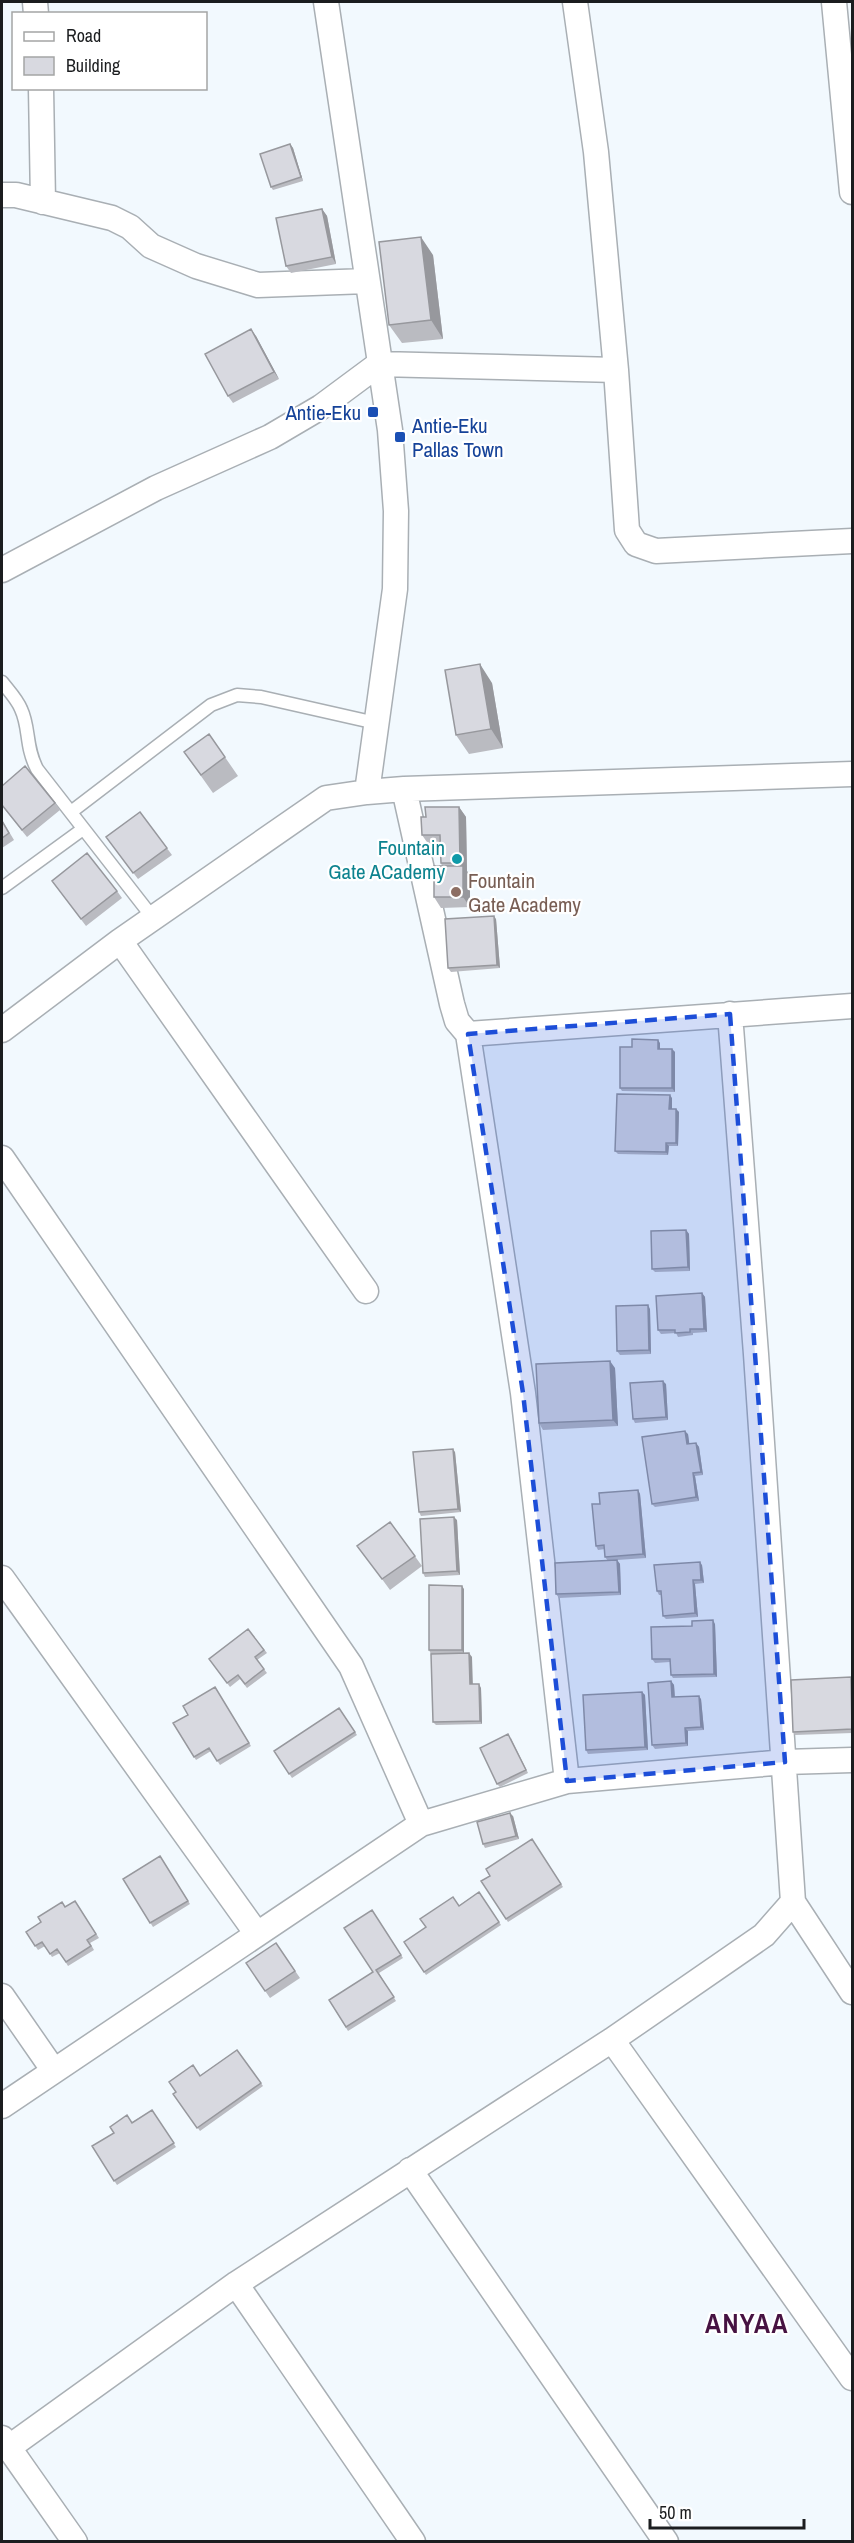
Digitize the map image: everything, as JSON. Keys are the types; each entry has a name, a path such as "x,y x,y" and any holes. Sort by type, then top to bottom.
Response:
{"street":[{"path":"326,2 390,430 396,511 395,589 367,792"},
{"path":"575,2 596,152 616,370 627,530 636,544 656,551 852,540"},
{"path":"834,2 852,192"},
{"path":"41,90 44,202"},
{"path":"2,195 16,195 112,218 130,227 151,246 196,266 258,285 367,281"},
{"path":"2,570 156,488 270,437 321,407 379,364 616,370"},
{"path":"2,1030 120,941 326,798 404,789 852,774"},
{"path":"404,789 452,1004 457,1022 468,1034 523,1393 567,1780"},
{"path":"120,941 366,1291"},
{"path":"468,1034 852,1006"},
{"path":"730,1014 785,1762 793,1902 852,1992"},
{"path":"2,1158 351,1666 421,1824"},
{"path":"2,1578 257,1934"},
{"path":"2,2106 421,1824 567,1780 785,1762 852,1760"},
{"path":"75,2541 5,2443 236,2284 612,2040 764,1935 793,1902"},
{"path":"2,1996 54,2071"},
{"path":"612,2040 852,2378"},
{"path":"410,2170 666,2541"},
{"path":"236,2284 413,2541"}],"lane":[{"path":"2,682 21,708 29,754 37,769 153,918"},
{"path":"70,812 211,705 237,695 376,723"},
{"path":"2,888 83,829"}],"highlighted area":[{"path":"730,1014 785,1762 567,1781 523,1393 468,1034"}],"building":[{"path":"290,144 301,177 271,187 260,154"},
{"path":"322,209 332,257 286,266 276,218"},
{"path":"421,237 431,320 389,325 379,242"},
{"path":"251,329 274,372 228,396 205,354"},
{"path":"480,664 491,729 456,735 445,670"},
{"path":"209,734 225,757 201,775 184,752"},
{"path":"25,766 55,803 22,830 2,805 2,786"},
{"path":"425,807 459,807 460,863 441,863 440,835 422,835 421,817 426,817"},
{"path":"140,812 167,848 133,873 106,837"},
{"path":"2,821 9,833 2,838"},
{"path":"87,853 117,891 81,919 52,881"},
{"path":"434,866 463,866 463,897 434,897"},
{"path":"494,916 497,965 448,968 445,919"},
{"path":"632,1039 658,1040 658,1049 672,1049 672,1088 620,1088 620,1047 632,1047"},
{"path":"617,1094 670,1095 669,1109 676,1109 676,1143 666,1143 666,1152 615,1151"},
{"path":"686,1230 688,1267 652,1269 651,1231"},
{"path":"702,1293 704,1329 690,1329 690,1332 675,1333 675,1330 658,1330 656,1296"},
{"path":"648,1305 649,1350 617,1351 616,1306"},
{"path":"610,1361 613,1420 539,1423 536,1364"},
{"path":"663,1381 666,1417 633,1419 630,1383"},
{"path":"685,1431 687,1444 696,1443 701,1472 693,1473 696,1497 652,1504 642,1437"},
{"path":"453,1449 458,1509 419,1512 413,1452"},
{"path":"638,1490 643,1554 605,1557 604,1545 596,1546 592,1504 600,1504 599,1493"},
{"path":"454,1517 457,1571 423,1573 420,1519"},
{"path":"390,1522 415,1556 382,1579 357,1546"},
{"path":"617,1560 619,1592 556,1594 555,1563"},
{"path":"700,1562 701,1580 693,1580 695,1613 663,1616 661,1591 657,1591 654,1565"},
{"path":"429,1585 462,1586 462,1650 429,1650"},
{"path":"713,1620 714,1674 671,1675 670,1659 652,1659 651,1627 692,1626 692,1621"},
{"path":"248,1629 264,1650 255,1657 264,1669 245,1684 238,1675 227,1683 209,1659"},
{"path":"469,1653 470,1684 479,1684 480,1721 433,1722 431,1654"},
{"path":"851,1677 852,1729 793,1732 791,1680"},
{"path":"671,1681 672,1697 699,1696 701,1727 685,1728 686,1743 652,1745 648,1683"},
{"path":"215,1687 249,1743 217,1761 209,1748 194,1757 173,1723 188,1715 183,1706"},
{"path":"642,1692 645,1747 586,1750 583,1695"},
{"path":"339,1708 355,1732 289,1774 274,1751"},
{"path":"508,1734 526,1770 497,1784 480,1748"},
{"path":"510,1813 516,1836 483,1844 477,1822"},
{"path":"532,1839 561,1884 506,1919 481,1881 490,1876 486,1869"},
{"path":"160,1856 188,1901 150,1923 123,1879"},
{"path":"479,1892 499,1922 424,1972 404,1942 426,1927 420,1919 453,1897 459,1906"},
{"path":"75,1901 96,1934 87,1940 91,1946 66,1962 57,1949 50,1954 42,1942 35,1946 26,1932 41,1922 38,1917 62,1902 65,1907"},
{"path":"372,1910 401,1955 376,1970 394,1997 346,2027 329,2000 373,1972 344,1928"},
{"path":"276,1943 295,1971 265,1991 246,1963"},
{"path":"237,2050 261,2083 197,2128 173,2094 176,2092 169,2082 193,2065 200,2076"},
{"path":"152,2110 174,2143 114,2181 92,2146 114,2133 110,2127 127,2115 132,2123"}],"place":[{"name":"Antie-Eku","path":"373,412"},
{"name":"Antie-Eku Pallas Town","path":"400,437"},
{"name":"Fountain Gate ACademy","path":"457,859"},
{"name":"Fountain Gate Academy","path":"456,892"}],"district":[{"name":"ANYAA","path":"747,2323"}]}
